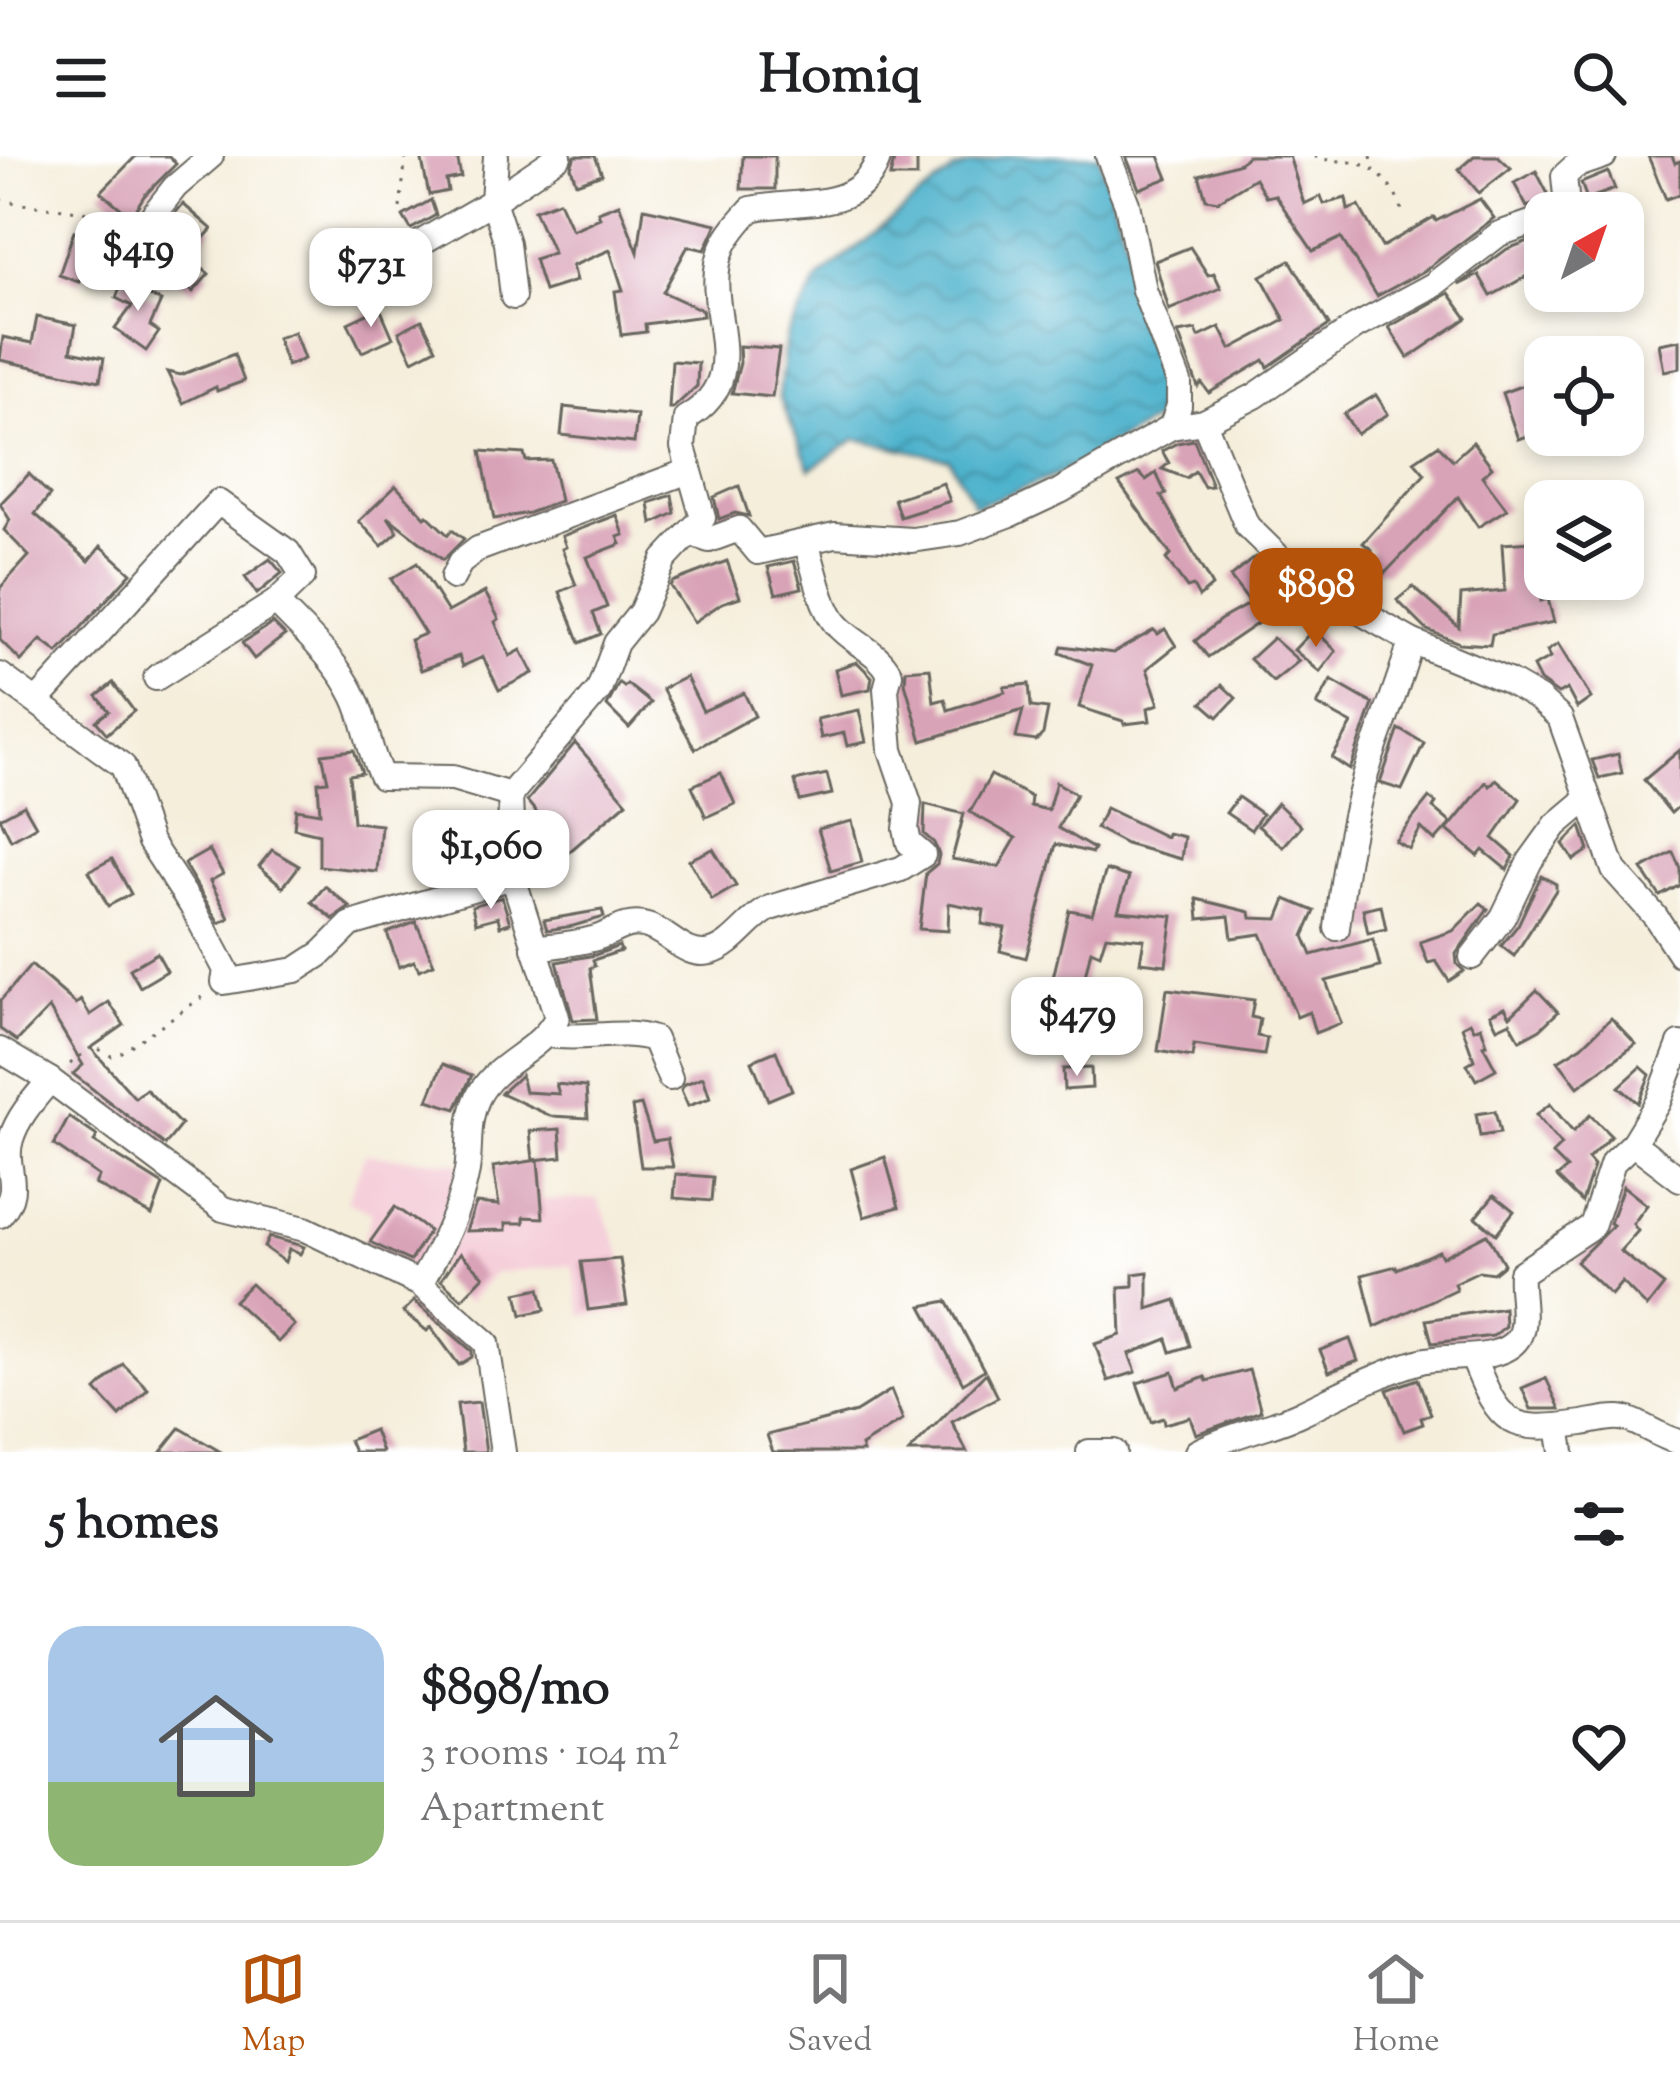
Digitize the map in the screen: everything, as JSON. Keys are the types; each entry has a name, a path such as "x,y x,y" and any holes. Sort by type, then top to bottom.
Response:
{"street":[{"path":"139,233 194,167 212,156"},
{"path":"496,156 493,201 507,243 513,297"},
{"path":"401,254 559,156"},
{"path":"420,1284 449,1233 462,1194 468,1131 481,1090 549,1035 556,1017 513,877 510,795 599,690 616,643 641,612 664,560 704,518 683,447 686,418 702,408 715,390 726,352 718,305 723,247 751,209 812,204 853,193 879,156"},
{"path":"1108,156 1126,204 1144,290 1179,382 1179,406 1171,427"},
{"path":"1566,192 1568,171 1604,156"},
{"path":"689,533 709,540 739,529 758,552 835,536 912,540 960,532 1060,491 1171,427 1204,422 1255,396 1354,327 1433,285 1499,234 1524,225"},
{"path":"1204,422 1247,526 1299,577 1411,641 1508,681 1539,699 1559,718 1614,870 1655,916 1680,954"},
{"path":"453,577 460,563 478,549 689,471"},
{"path":"38,700 218,502 288,552 303,576 276,602 156,678"},
{"path":"535,949 602,936 635,923 693,952 712,952 738,934 752,916 901,869 923,855 909,843 909,802 891,750 886,688 890,674 873,650 835,623 806,543"},
{"path":"276,602 342,673 358,702 373,761 382,777 453,778 510,795"},
{"path":"1336,928 1345,862 1364,783 1392,710 1411,641"},
{"path":"0,675 123,766 150,842 226,970 224,982 296,970 322,953 351,924 513,877"},
{"path":"1472,957 1504,917 1530,861 1556,825 1588,798"},
{"path":"549,1035 637,1033 654,1039 670,1078"},
{"path":"1197,1452 1232,1433 1301,1413 1410,1365 1428,1359 1473,1358 1509,1347 1520,1335 1521,1274 1592,1226 1613,1162 1633,1143 1664,1090 1680,1044"},
{"path":"0,1050 50,1080 223,1209 305,1229 420,1284 487,1343 503,1452"},
{"path":"0,1215 14,1191 10,1142 20,1118 50,1080"},
{"path":"1633,1143 1680,1179"},
{"path":"1473,1358 1492,1407 1511,1422 1560,1439 1624,1418 1660,1438 1680,1442"},
{"path":"1089,1452 1114,1452"}],"path":[{"path":"400,208 406,156"},
{"path":"1314,156 1375,171"},
{"path":"1371,156 1375,171 1404,214"},
{"path":"0,199 26,207 97,214 129,233 139,233"},
{"path":"50,1080 93,1046 111,1056 122,1052 224,982"}],"shaded area":[{"path":"365,1154 459,1163 453,1199 417,1272 359,1253 372,1212 347,1201"},
{"path":"598,1199 623,1257 629,1312 582,1315 572,1265 494,1273 468,1303 436,1272 468,1201"}],"water":[{"path":"1007,156 1099,156 1170,381 1156,419 1056,476 975,506 949,459 856,439 810,469 779,396 786,336 820,277 955,169"}],"building":[{"path":"136,156 169,156 176,164 144,196 131,217 101,192"},
{"path":"421,156 457,156 461,177 446,180 448,191 429,195"},
{"path":"575,156 595,156 602,174 576,183 571,167"},
{"path":"743,156 775,156 775,189 741,189"},
{"path":"895,156 917,156 917,177 890,177"},
{"path":"1126,156 1159,156 1168,178 1139,189"},
{"path":"1247,156 1289,156 1304,204 1321,196 1324,204 1346,198 1348,210 1359,206 1382,247 1434,217 1436,221 1480,199 1494,218 1424,271 1377,296 1341,238 1313,251 1275,195 1266,197 1255,178 1218,201 1206,199 1199,175 1240,163"},
{"path":"1474,156 1498,156 1511,168 1479,193 1459,169"},
{"path":"1648,156 1672,156 1675,163 1680,161 1680,194 1666,199"},
{"path":"1536,171 1547,192 1524,192 1524,201 1514,183"},
{"path":"1608,172 1615,189 1584,192 1581,183"},
{"path":"431,200 436,215 411,229 403,216"},
{"path":"559,201 572,230 619,204 638,252 644,208 717,224 705,250 688,246 663,292 702,310 703,316 645,324 646,332 621,335 615,291 623,290 610,250 572,266 576,281 544,291 534,259 553,253 534,210"},
{"path":"183,204 212,229 187,256 209,274 193,292 143,251"},
{"path":"74,231 94,238 79,282 59,275"},
{"path":"362,236 373,260 346,272 335,249"},
{"path":"1524,243 1524,278 1491,296 1479,275 1459,285 1507,249"},
{"path":"1190,247 1221,288 1169,310 1155,261"},
{"path":"1290,260 1329,325 1268,367 1264,360 1209,393 1202,383 1198,387 1178,333 1196,330 1199,337 1220,327 1231,349 1285,320 1261,276"},
{"path":"419,263 426,281 391,295 377,272 391,267 402,270"},
{"path":"126,273 140,280 136,290 161,301 150,326 159,332 146,351 115,329 132,306 116,298"},
{"path":"1449,293 1467,318 1408,358 1389,327"},
{"path":"380,308 393,338 362,352 348,323"},
{"path":"37,317 76,325 71,351 104,358 100,381 0,360 3,337 32,343"},
{"path":"422,320 436,348 413,360 399,332"},
{"path":"294,332 304,359 287,366 277,338"},
{"path":"1680,340 1680,368 1664,371 1659,344"},
{"path":"739,346 779,349 772,397 732,393"},
{"path":"234,354 244,381 217,391 216,387 183,403 167,372 181,375"},
{"path":"672,361 698,363 697,386 669,408"},
{"path":"1524,385 1524,437 1518,439 1502,393"},
{"path":"1376,395 1388,414 1357,434 1344,414"},
{"path":"564,407 637,415 634,443 561,435"},
{"path":"1194,440 1212,486 1204,487 1195,471 1186,478 1162,469 1169,463 1162,451"},
{"path":"1473,442 1492,467 1482,476 1507,509 1478,527 1458,497 1385,573 1379,569 1374,574 1360,562 1372,550 1363,543 1425,474 1414,461 1438,445 1453,460"},
{"path":"481,451 524,454 526,461 551,460 560,501 494,519"},
{"path":"1139,473 1146,480 1156,473 1166,494 1161,496 1212,586 1199,597 1166,559 1171,555 1119,483"},
{"path":"29,474 50,495 35,514 89,561 101,546 131,573 58,653 41,640 21,661 0,640 0,588 29,556 4,530 10,520 0,504"},
{"path":"943,483 950,501 900,517 894,499"},
{"path":"396,486 448,535 452,530 464,539 443,560 388,517 398,532 382,546 359,521"},
{"path":"739,486 749,516 735,513 719,519 714,497"},
{"path":"672,495 675,513 652,524 649,503"},
{"path":"617,515 624,535 618,537 621,544 587,557 607,607 593,613 601,634 580,643 560,592 576,585 562,536"},
{"path":"1524,543 1524,600 1548,600 1554,622 1492,634 1490,645 1459,643 1427,630 1397,600 1413,587 1459,627 1461,595 1505,591 1502,544"},
{"path":"1255,557 1272,573 1268,576 1286,604 1208,657 1195,641 1250,603 1230,577"},
{"path":"270,559 282,573 257,594 245,577"},
{"path":"727,561 740,597 694,622 670,586 672,582"},
{"path":"794,561 802,588 776,594 768,567"},
{"path":"417,563 448,612 485,592 510,656 521,650 533,673 499,690 483,657 463,666 459,656 421,670 410,640 425,634 391,579"},
{"path":"273,623 285,635 254,659 242,643"},
{"path":"1165,629 1176,646 1147,669 1159,704 1148,708 1150,721 1124,724 1079,707 1092,665 1060,653 1062,646 1113,653 1154,630 1158,634"},
{"path":"1314,629 1336,651 1320,672 1294,650"},
{"path":"1273,638 1299,661 1273,682 1250,659"},
{"path":"1558,644 1591,698 1577,708 1567,689 1558,694 1540,681 1533,667 1550,658 1547,651"},
{"path":"857,662 872,677 870,689 841,695 835,669"},
{"path":"930,668 934,702 945,699 948,710 1005,692 1004,687 1029,684 1031,707 1048,709 1043,734 1036,741 1016,738 1023,710 922,741 905,683 906,670"},
{"path":"686,677 703,711 744,693 755,716 695,749 662,689"},
{"path":"1331,680 1373,704 1350,770 1332,758 1352,724 1317,705"},
{"path":"113,683 134,711 107,734 96,721 109,711 97,696"},
{"path":"619,683 651,703 629,728 607,706"},
{"path":"1222,685 1236,698 1218,717 1202,703"},
{"path":"859,710 866,742 847,746 844,733 821,738 817,719"},
{"path":"1399,729 1424,743 1402,790 1380,783"},
{"path":"575,743 627,802 569,852 527,801"},
{"path":"354,750 362,773 349,775 353,822 381,825 377,872 319,866 319,834 294,828 296,809 320,813 318,782 328,781 322,754"},
{"path":"1680,750 1680,805 1671,813 1644,780"},
{"path":"1618,754 1622,773 1599,778 1592,760"},
{"path":"721,773 735,804 706,817 692,786"},
{"path":"827,774 832,794 800,801 795,781"},
{"path":"991,775 1031,797 1030,806 1048,810 1056,782 1076,794 1058,828 1094,849 1092,853 1056,844 1026,958 1000,951 1005,928 982,924 984,910 949,903 948,931 919,929 926,873 937,864 939,855 924,834 925,804 964,814 952,859 999,867 1016,838 970,812"},
{"path":"1496,779 1520,799 1493,838 1514,856 1507,870 1483,850 1478,856 1447,830 1486,782 1490,786"},
{"path":"1238,797 1262,814 1251,830 1226,813"},
{"path":"1429,798 1436,803 1433,808 1451,823 1435,841 1421,828 1409,849 1395,841"},
{"path":"1277,803 1301,826 1283,847 1258,826"},
{"path":"24,805 36,826 11,840 0,818"},
{"path":"1106,808 1166,837 1167,833 1184,837 1181,859 1126,844 1096,828"},
{"path":"852,821 862,862 831,871 818,829"},
{"path":"1581,826 1589,850 1574,860 1563,844"},
{"path":"713,849 736,886 712,900 689,860"},
{"path":"209,850 223,874 210,881 229,918 219,923 184,864"},
{"path":"272,850 299,866 283,887 259,866"},
{"path":"1673,852 1680,885 1660,896 1642,869"},
{"path":"112,859 131,894 108,906 89,871"},
{"path":"1106,870 1129,877 1118,911 1173,916 1166,965 1140,962 1144,939 1106,935 1100,954 1091,950 1079,1002 1049,995 1069,910 1092,914"},
{"path":"1541,876 1556,884 1556,890 1514,956 1501,946 1518,925"},
{"path":"325,886 350,907 333,919 312,902"},
{"path":"502,897 510,923 500,926 498,917 476,923 472,906"},
{"path":"1197,899 1250,912 1251,918 1278,919 1286,899 1315,911 1304,936 1312,955 1373,939 1380,967 1326,981 1341,1023 1315,1033 1309,1012 1297,1017 1261,934 1232,938 1229,916 1199,919"},
{"path":"1481,903 1488,909 1456,954 1464,971 1449,981 1436,961 1428,963 1420,942 1453,931"},
{"path":"1381,905 1386,929 1368,933 1363,909"},
{"path":"602,910 604,917 573,926 547,930 544,920"},
{"path":"416,922 434,964 419,970 414,961 399,967 387,933"},
{"path":"619,946 621,951 593,960 595,966 590,968 597,1019 573,1020 557,962"},
{"path":"157,953 167,971 140,987 130,969"},
{"path":"31,965 76,1004 81,1000 90,1015 109,1002 124,1025 91,1048 135,1098 146,1089 181,1125 165,1145 73,1074 83,1065 49,1008 17,1041 0,1029 0,1001"},
{"path":"1167,989 1254,1000 1251,1017 1260,1019 1257,1036 1267,1038 1264,1055 1194,1045 1192,1057 1158,1051"},
{"path":"1537,990 1558,1012 1520,1040 1510,1022 1497,1028 1490,1014 1505,1007 1510,1016"},
{"path":"1611,1018 1636,1044 1578,1087 1558,1061"},
{"path":"1470,1022 1474,1029 1481,1026 1487,1044 1483,1045 1496,1069 1476,1080 1467,1064 1474,1060 1462,1026"},
{"path":"776,1051 792,1090 768,1100 752,1061"},
{"path":"443,1064 472,1075 456,1109 428,1100"},
{"path":"1641,1067 1650,1075 1638,1103 1619,1087"},
{"path":"1091,1068 1092,1088 1064,1090 1063,1069"},
{"path":"521,1075 525,1092 559,1094 556,1084 586,1087 588,1118 551,1116 501,1093"},
{"path":"703,1077 710,1098 688,1106 681,1090"},
{"path":"1550,1104 1573,1132 1590,1115 1611,1136 1588,1159 1594,1166 1582,1202 1557,1177 1567,1169 1552,1154 1561,1145 1536,1115"},
{"path":"641,1105 653,1141 667,1139 673,1167 641,1167 632,1107"},
{"path":"1495,1111 1500,1133 1480,1136 1476,1114"},
{"path":"69,1117 97,1136 94,1142 163,1185 152,1215 95,1184 99,1176 54,1145"},
{"path":"560,1129 562,1157 533,1160 530,1131"},
{"path":"885,1157 899,1207 864,1217 851,1169"},
{"path":"538,1160 543,1218 524,1217 524,1223 506,1223 506,1230 466,1231 476,1203 499,1205 493,1167"},
{"path":"676,1174 713,1177 711,1201 674,1198"},
{"path":"1623,1186 1647,1205 1633,1224 1638,1231 1620,1251 1664,1285 1647,1307 1622,1282 1611,1295 1576,1262 1613,1225"},
{"path":"1494,1195 1514,1211 1496,1234 1476,1217"},
{"path":"395,1207 429,1231 410,1261 370,1242"},
{"path":"1487,1234 1504,1264 1493,1273 1479,1271 1454,1283 1456,1289 1375,1327 1362,1275 1397,1269 1439,1251 1442,1257"},
{"path":"269,1237 304,1247 300,1254 289,1249 285,1262 264,1247"},
{"path":"460,1253 484,1276 462,1299 441,1280"},
{"path":"620,1259 627,1305 588,1310 581,1262"},
{"path":"1148,1272 1148,1309 1176,1300 1190,1346 1171,1352 1167,1339 1129,1354 1136,1372 1108,1381 1095,1344 1121,1335 1119,1287 1133,1286 1133,1274"},
{"path":"251,1284 294,1325 278,1342 234,1301"},
{"path":"540,1288 545,1310 522,1315 517,1293"},
{"path":"414,1301 472,1351 472,1357 459,1365 431,1327 427,1331 403,1312"},
{"path":"947,1301 984,1370 963,1383 922,1306"},
{"path":"1504,1308 1505,1326 1493,1336 1432,1343 1426,1320"},
{"path":"1350,1339 1358,1361 1329,1372 1320,1350"},
{"path":"123,1364 148,1389 120,1416 96,1390"},
{"path":"1249,1370 1261,1411 1196,1434 1190,1417 1164,1424 1163,1418 1151,1422 1137,1383 1173,1372 1178,1388 1205,1377 1207,1381"},
{"path":"986,1373 998,1397 952,1422 967,1452 909,1452"},
{"path":"1546,1378 1560,1409 1531,1409 1522,1388"},
{"path":"1418,1379 1431,1414 1421,1418 1423,1424 1404,1431 1387,1390"},
{"path":"891,1390 903,1420 861,1446 863,1452 773,1452 767,1435 856,1412"},
{"path":"479,1402 486,1452 463,1452 457,1404"},
{"path":"180,1428 221,1452 161,1452"},
{"path":"374,1430 382,1452 354,1452 349,1440"}]}
